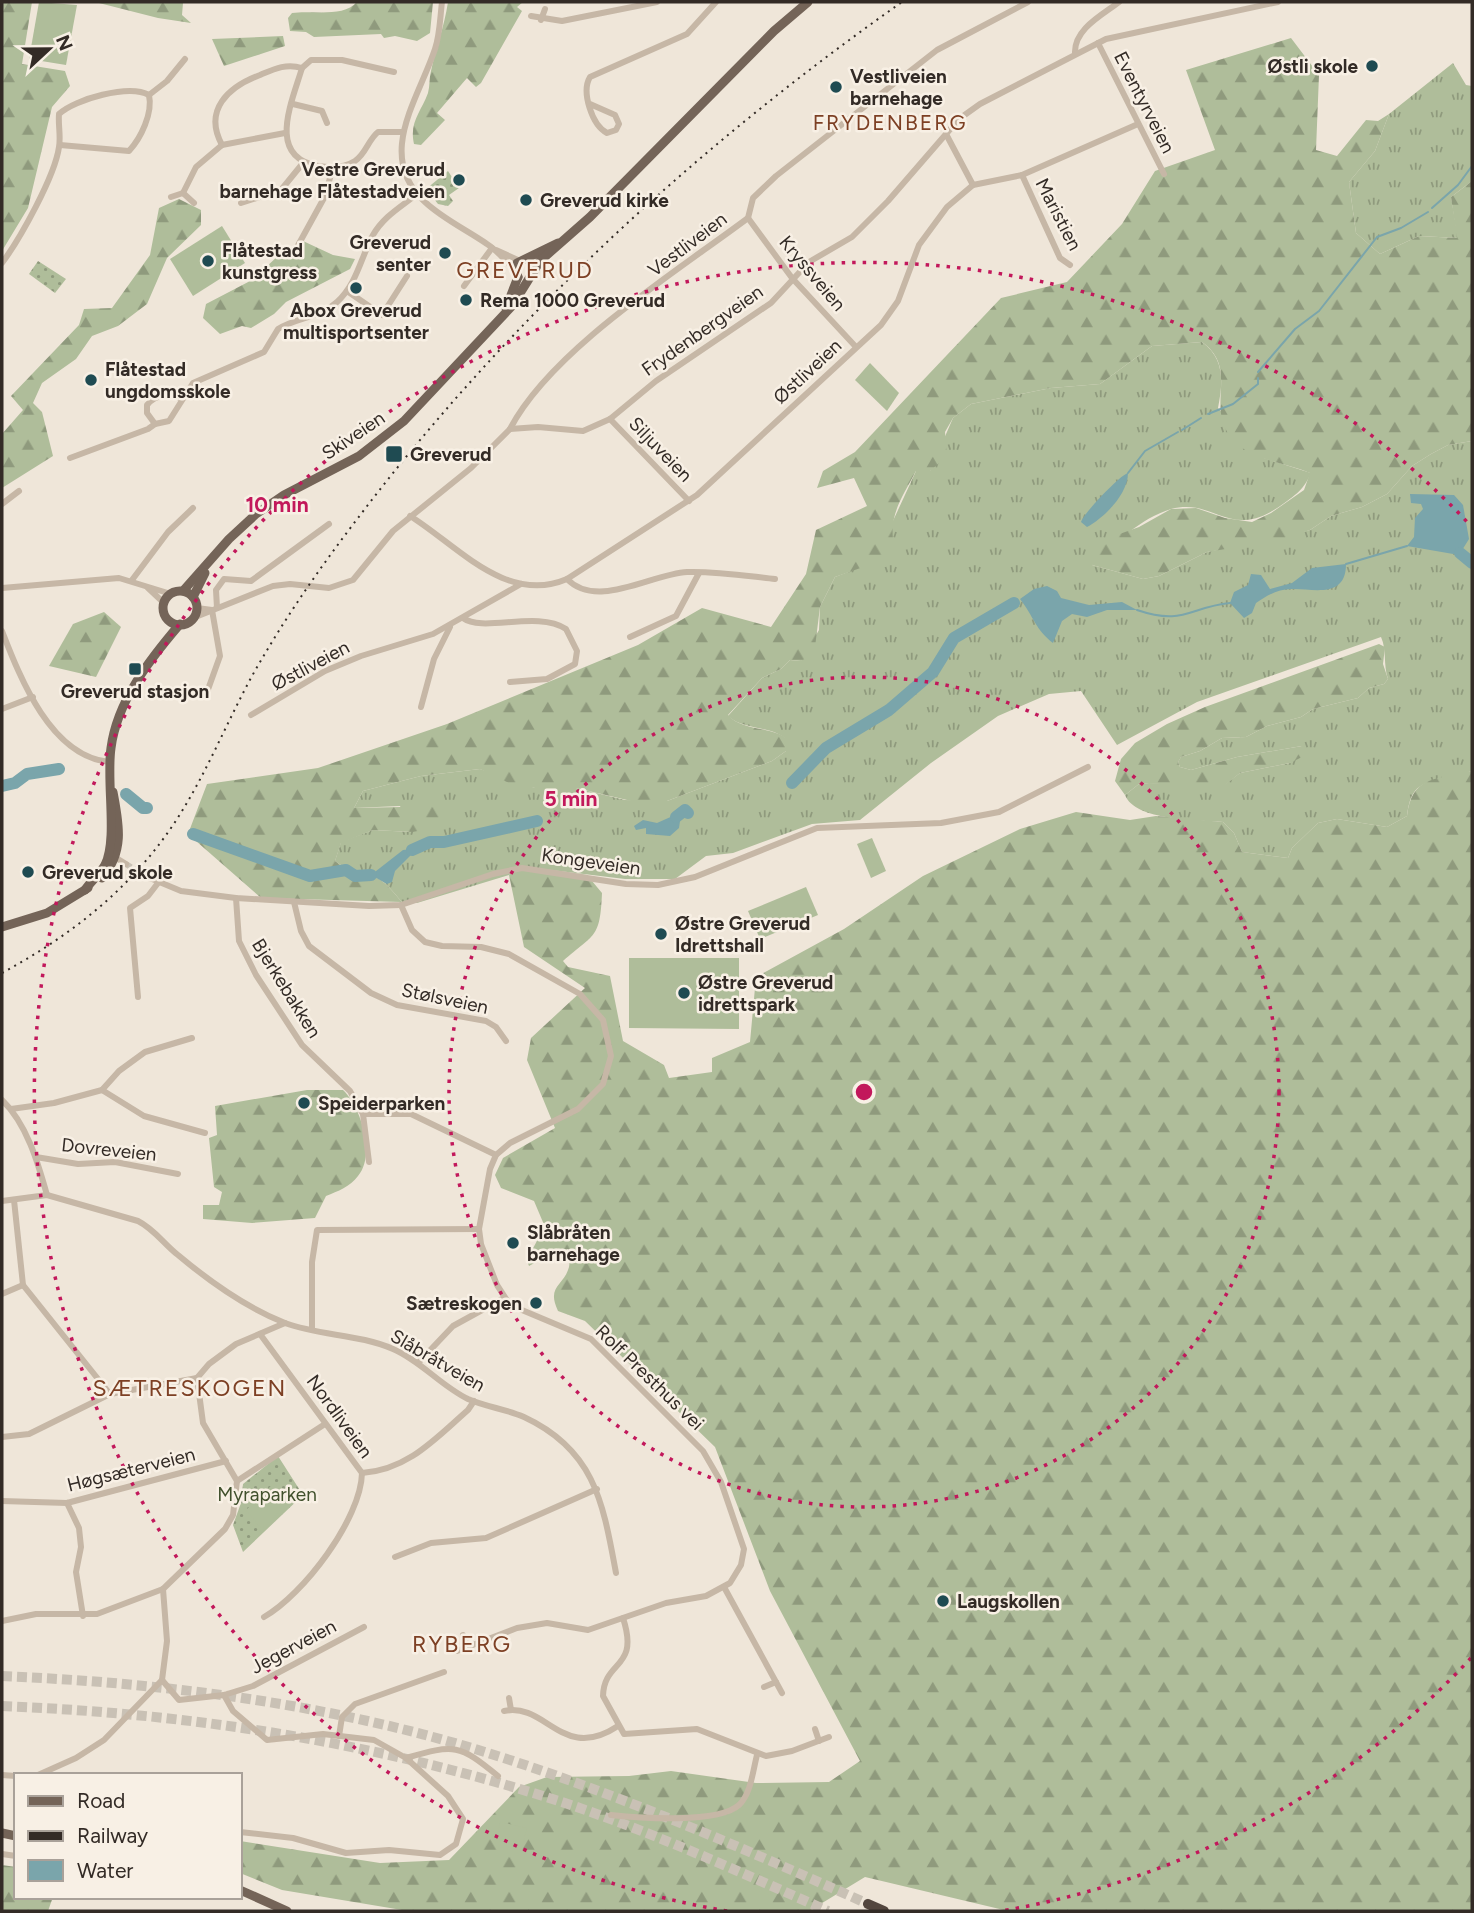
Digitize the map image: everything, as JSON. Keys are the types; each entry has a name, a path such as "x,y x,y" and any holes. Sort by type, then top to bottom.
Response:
{"highway":[{"path":"868,1904 884,1911"}],"main road":[{"path":"520,267 535,267 563,242 774,30 808,2"},
{"path":"520,267 563,242"},
{"path":"520,267 528,280"},
{"name":"Skiveien","path":"504,312 520,267"},
{"name":"Skiveien","path":"183,591 229,539 268,505 353,460 386,437 421,404 504,312 535,273 535,267"},
{"name":"Skiveien","path":"193,597 206,568"},
{"path":"2,927 47,913 85,890 112,855 108,777 121,711 162,644 180,624 193,618 197,608 193,597 183,591 171,594 164,603 168,619 162,644"},
{"path":"168,619 180,624"},
{"path":"242,1891 287,1911"}],"street":[{"path":"442,2 438,36 402,132 400,150 403,167 418,194 438,212 520,267"},
{"path":"531,16 541,20 562,21 657,2"},
{"path":"590,104 615,115 619,124 616,130 610,133 602,130 590,104 586,91 590,77 687,34 716,2"},
{"name":"Vestliveien","path":"510,429 554,372 582,343 748,218 753,198 759,191 902,74 937,50 1028,2"},
{"path":"1075,53 1075,44 1080,34 1119,2"},
{"name":"Frydenbergveien","path":"510,429 583,431 610,419 656,381 763,309 809,262 852,237 888,201 946,134 980,104 1098,43 1132,32 1278,2"},
{"path":"541,20 545,9"},
{"name":"Eventyrveien","path":"1098,43 1164,174"},
{"path":"394,72 321,58 311,60 302,68 285,133 291,153 303,163 333,168 353,163 378,132 402,132"},
{"path":"149,95 167,81 185,60"},
{"path":"222,145 215,123 221,103 232,88 283,66 302,68"},
{"path":"59,114 68,107 96,96 136,91 149,95"},
{"path":"60,145 129,151 145,123 150,107 149,95"},
{"path":"293,104 322,111 327,123"},
{"path":"2,263 21,235 54,165 60,145 59,114 54,107"},
{"name":"Østliveien","path":"251,715 343,662 422,638 521,584 545,586 567,579 690,501 892,312 919,245 947,207 973,185 1022,175 1138,124"},
{"path":"171,197 183,193 196,167 222,145 285,133"},
{"path":"946,134 973,185"},
{"path":"241,203 281,190 303,163"},
{"path":"296,249 324,198 333,168"},
{"name":"Maristien","path":"1022,175 1060,258 1070,265"},
{"path":"183,193 194,203"},
{"path":"70,458 169,421 175,415 182,398 200,379 264,352 278,329 330,308 347,291 382,221 418,194"},
{"name":"Kryssveien","path":"748,218 792,278 856,347"},
{"path":"464,286 494,249"},
{"path":"347,291 382,315 407,276"},
{"path":"155,424 147,413 147,405 152,398 182,398"},
{"name":"Siljuveien","path":"610,419 690,501"},
{"path":"193,618 282,584 320,588 346,584 362,571 393,531 471,468 510,429"},
{"path":"2,504 19,491"},
{"path":"132,580 168,532 194,508"},
{"path":"410,516 486,570 521,584"},
{"path":"206,695 220,656 214,609 216,590 223,579 251,581 293,547 329,524"},
{"path":"567,579 575,587 600,590 618,589 674,574 699,573 775,579"},
{"path":"630,636 676,616 699,573"},
{"path":"2,588 114,578 132,580 171,594"},
{"path":"146,586 164,603"},
{"path":"197,608 214,609"},
{"path":"463,618 478,624 514,620 551,622 566,629 577,651 575,664 547,679 510,682"},
{"path":"421,707 434,659 450,625"},
{"path":"2,631 33,697 69,747 92,760 109,762"},
{"path":"2,709 33,697"},
{"name":"Kongeveien","path":"145,876 181,891 236,898 369,906 401,905 493,874 522,868 626,884 672,883 695,877 817,828 941,822 999,812 1087,767"},
{"path":"112,855 127,864"},
{"path":"138,997 130,908 148,896 158,883"},
{"name":"Bjerkebakken","path":"236,898 239,941 256,975 296,1038 350,1091 363,1114 369,1162"},
{"name":"Stølsveien","path":"294,902 300,931 309,946 371,993 397,1005 486,1021 496,1027 506,1041"},
{"path":"401,905 412,930 425,942 493,948 519,958 589,1002 603,1020 608,1032 609,1064 603,1084 591,1099 578,1109 510,1143 496,1155 479,1229 483,1249 504,1298 488,1309 460,1321 418,1363"},
{"path":"11,1109 54,1103 102,1090 119,1071 145,1052 192,1038"},
{"path":"102,1090 144,1116 205,1133"},
{"path":"2,1100 11,1109 36,1157 47,1195"},
{"path":"363,1114 411,1114 496,1155"},
{"name":"Dovreveien","path":"36,1157 78,1164 115,1162 178,1174"},
{"name":"Slåbråtveien","path":"2,1201 47,1195 148,1226 169,1247 215,1284 285,1323 377,1343 418,1363 447,1387 474,1401 520,1415 553,1433 579,1459 597,1489 615,1573"},
{"path":"14,1200 23,1285 110,1394"},
{"path":"312,1329 312,1262 317,1230 479,1229"},
{"path":"2,1294 23,1285"},
{"name":"Rolf Presthus vei","path":"504,1298 520,1312 568,1327 591,1339 710,1460 721,1482 744,1549 737,1574 724,1587"},
{"path":"2,1437 29,1434 110,1394 197,1378 209,1364 236,1344 285,1323"},
{"name":"Nordliveien","path":"260,1334 362,1474 359,1500 326,1556 286,1602 264,1616"},
{"path":"2,1621 36,1614 83,1616 115,1608 163,1589 225,1529 233,1516 237,1480 203,1423 197,1378"},
{"path":"362,1474 389,1469 408,1460 468,1410 474,1401"},
{"path":"237,1480 325,1424"},
{"name":"Høgsæterveien","path":"2,1501 67,1503 226,1461"},
{"path":"395,1557 431,1543 486,1538 597,1489"},
{"path":"67,1503 79,1528 81,1547 76,1572 83,1616"},
{"path":"457,1651 538,1623 588,1630 679,1599 706,1595 724,1587 782,1693"},
{"path":"42,1773 76,1758 104,1740 162,1680 167,1641 163,1589"},
{"path":"623,1618 629,1640 627,1654 607,1679 603,1690 605,1704 624,1734 697,1728 757,1755 777,1755 829,1737"},
{"name":"Jegerveien","path":"162,1680 179,1700 224,1695 265,1681 307,1655 364,1627"},
{"path":"463,1635 468,1647"},
{"path":"339,1736 342,1717 355,1704 444,1672"},
{"path":"764,1687 776,1682"},
{"path":"224,1695 233,1711 267,1740 339,1736 374,1740 406,1758 448,1796 461,1813 460,1836 445,1853 432,1855 389,1850 346,1853 293,1838 242,1832"},
{"path":"509,1698 507,1711 584,1740 605,1735 618,1726"},
{"path":"814,1729 819,1741"},
{"path":"406,1758 457,1748 471,1754 498,1776"},
{"path":"611,1815 702,1816 729,1811 744,1798 757,1755"}],"green space":[{"path":"2,2 32,2 22,64 65,71 70,86 52,107 28,208 2,251"},
{"path":"39,2 77,5 66,65 29,59"},
{"path":"95,2 183,3 182,15 191,23 158,18"},
{"path":"357,2 433,2 430,33 417,41 395,36 384,38 381,34 314,37 306,32 290,31 288,18 292,13 336,12"},
{"path":"448,2 523,2 517,7 522,11 481,83 476,87 467,78 437,113 445,120 421,145 414,144 414,123 428,93 430,74"},
{"path":"283,36 285,46 224,66 212,39"},
{"path":"1291,38 1319,75 1316,150 1337,156 1366,120 1378,121 1389,114 1375,151 1349,182 1356,233 1380,254 1419,236 1457,238 1451,197 1472,181 1472,441 1448,445 1431,454 1412,466 1387,494 1362,507 1331,516 1310,530 1275,541 1207,552 1159,576 1143,579 1092,565 1094,549 1103,540 1139,527 1171,509 1196,508 1225,518 1252,522 1271,513 1304,490 1310,473 1252,454 1236,443 1226,430 1222,417 1219,365 1214,353 1202,342 1152,346 1100,384 1051,388 971,404 953,418 945,432 947,456 930,471 916,471 901,498 893,525 894,546 886,559 835,577 820,607 814,655 801,661 790,660 781,669 762,678 728,715 740,724 786,738 786,751 772,761 667,801 644,804 576,788 535,788 509,783 480,769 421,776 363,791 354,808 448,806 442,827 412,832 373,830 341,843 335,861 381,880 402,902 261,898 188,834 207,784 318,768 447,724 638,645 702,608 771,627 806,574 816,530 867,506 854,478 817,488 823,471 855,452 1001,298 1067,282 1122,224 1155,171 1215,150 1186,70"},
{"path":"1453,63 1466,85 1472,86 1472,181 1451,197 1458,238 1419,236 1380,254 1356,233 1349,182 1375,151 1389,114"},
{"path":"448,171 459,188 449,195 453,201 448,206 438,204 426,189"},
{"path":"179,199 201,210 201,225 167,258 147,304 118,326 92,336 76,359 42,383 33,403 42,412 53,456 2,488 2,434 23,410 11,396 79,325 84,309 112,308 150,255 159,208"},
{"name":"Flåtestad kunstgress","path":"222,226 245,263 193,296 170,259"},
{"path":"303,241 333,255 355,259 350,269 286,302 274,314 251,328 242,326 220,334 203,318 206,304 252,280 279,255"},
{"path":"38,261 66,279 55,293 29,274"},
{"path":"1202,342 1218,363 1221,389 1218,408 1264,458 1311,473 1300,491 1283,504 1265,515 1249,520 1236,520 1187,507 1160,513 1128,532 1092,565 1143,579 1159,576 1207,552 1310,530 1331,516 1362,507 1387,494 1412,466 1431,454 1448,445 1472,441 1472,772 1466,771 1425,783 1411,797 1407,816 1387,827 1337,819 1318,823 1292,848 1288,858 1242,852 1234,833 1223,822 1169,818 1154,814 1131,804 1125,795 1139,784 1224,785 1240,773 1290,763 1302,746 1237,757 1191,770 1180,767 1178,762 1181,757 1200,751 1222,738 1246,737 1267,726 1301,717 1313,709 1358,698 1369,688 1384,684 1388,679 1381,637 1197,702 1117,745 1081,691 1049,694 998,716 931,763 860,820 812,824 733,853 706,856 675,879 625,879 518,866 509,875 417,903 402,902 377,877 349,869 335,861 341,842 373,830 412,832 400,806 354,808 363,791 421,776 480,769 535,788 576,788 625,800 667,801 772,761 786,751 785,738 771,731 741,724 728,716 762,678 781,669 790,660 801,661 819,630 820,607 835,577 874,562 916,471 930,471 953,418 971,404 1051,388 1100,384 1152,346"},
{"path":"870,363 899,393 887,411 855,380"},
{"path":"104,612 121,627 96,677 49,666 73,624"},
{"path":"1379,644 1385,647 1383,664 1388,679 1384,684 1369,688 1358,698 1313,709 1301,717 1267,726 1246,737 1222,738 1200,751 1181,757 1178,762 1180,767 1191,770 1237,757 1302,746 1302,757 1290,763 1240,773 1225,785 1202,788 1149,783 1139,784 1125,795 1115,781 1121,759 1135,743 1167,724 1205,707"},
{"path":"1465,770 1472,772 1472,1911 1008,1911 865,1877 809,1911 408,1911 282,1890 242,1874 242,1841 380,1863 449,1860 519,1787 547,1777 629,1776 671,1771 756,1783 829,1782 860,1761 770,1591 715,1447 585,1321 558,1311 554,1296 569,1267 568,1249 554,1252 529,1266 526,1258 545,1227 534,1201 501,1188 495,1175 503,1158 555,1128 527,1060 531,1038 585,988 524,947 509,875 517,865 587,875 602,893 600,919 594,934 563,961 568,967 610,976 623,1041 664,1065 669,1078 712,1072 712,1058 750,1042 756,977 844,929 923,876 1020,829 1076,812 1130,820 1156,816 1223,822 1234,833 1242,852 1288,858 1292,848 1318,823 1337,819 1387,827 1407,816 1410,803 1419,787 1434,779"},
{"path":"872,838 886,871 871,878 857,844"},
{"path":"806,887 818,915 760,939 748,911"},
{"name":"Østre Greverud idrettspark","path":"629,958 739,958 739,1029 629,1028"},
{"path":"307,1090 343,1090 350,1098 360,1119 366,1144 363,1167 355,1180 326,1196 315,1218 252,1223 203,1219 203,1205 219,1205 222,1192 214,1187 209,1138 217,1135 215,1106"},
{"name":"Myraparken","path":"278,1456 303,1495 243,1552 233,1525 241,1503 243,1484"},
{"path":"274,1483 290,1498 266,1526 261,1528 246,1510"},
{"path":"500,1822 527,1828 522,1847 497,1839"},
{"path":"2,1865 14,1867 14,1899 52,1899 48,1911 2,1911"}],"water":[{"path":"1128,473 1120,497 1101,518 1087,527 1081,522 1102,495"},
{"path":"1410,494 1454,495 1463,505 1469,539 1459,555 1407,546 1414,537 1415,518 1423,509 1421,504 1411,503"},
{"path":"1346,564 1340,583 1334,587 1326,590 1286,589 1268,595 1256,603 1252,613 1244,618 1230,603 1234,592 1248,585 1251,574 1261,575 1270,589 1292,583 1312,568"},
{"path":"1047,586 1057,591 1061,598 1089,605 1122,602 1137,610 1107,610 1087,617 1072,614 1062,621 1053,643 1038,628 1020,599 1034,589"},
{"path":"675,815 680,821 679,828 670,836 646,834 646,828 636,830 634,826 643,820 657,823"},
{"path":"412,849 414,852 395,871 392,882 387,884 371,875 403,850"}],"waterway":[{"path":"1432,208 1458,185 1472,166"},
{"path":"1258,372 1295,329 1319,311 1377,237 1401,228 1428,212"},
{"path":"1208,414 1233,404 1258,384 1258,378"},
{"path":"1182,430 1201,418"},
{"path":"1128,473 1145,451 1178,432"},
{"path":"1346,564 1407,546"},
{"path":"1460,553 1472,563"},
{"path":"792,783 826,748 889,710 933,672 954,638 1014,603"},
{"path":"1137,610 1176,616 1230,603"},
{"path":"2,786 15,783 27,774 59,769"},
{"path":"126,794 143,808 147,808"},
{"path":"676,817 685,810 688,813"},
{"path":"412,850 430,842 444,842 537,821"},
{"path":"193,834 310,876 346,870 355,876 371,875"}],"tunnel":[{"path":"126,864 145,876"},
{"path":"2,1676 125,1684 248,1699 369,1721 429,1736 537,1769 633,1804 868,1904"},
{"path":"2,1706 148,1716 220,1725 362,1749 433,1765 574,1806 639,1830 828,1911"}],"railway":[{"path":"2,973 77,926 121,888 160,844 197,784 252,676 304,593 361,514 419,441 480,371 612,237 682,174 753,114 902,2"}],"place":[{"name":"Østli skole","path":"1372,66"},
{"name":"Vestliveien barnehage","path":"836,87"},
{"name":"Vestre Greverud barnehage Flåtestadveien","path":"459,180"},
{"name":"Greverud kirke","path":"526,200"},
{"name":"Greverud senter","path":"445,253"},
{"name":"Flåtestad kunstgress","path":"208,261"},
{"name":"Abox Greverud multisportsenter","path":"356,288"},
{"name":"Rema 1000 Greverud","path":"466,300"},
{"name":"Flåtestad ungdomsskole","path":"91,380"},
{"name":"Greverud","path":"394,454"},
{"name":"Greverud stasjon","path":"135,669"},
{"name":"Greverud skole","path":"28,872"},
{"name":"Østre Greverud Idrettshall","path":"661,934"},
{"name":"Østre Greverud idrettspark","path":"684,993"},
{"name":"Speiderparken","path":"304,1103"},
{"name":"Slåbråten barnehage","path":"513,1243"},
{"name":"Sætreskogen","path":"536,1303"},
{"name":"Laugskollen","path":"943,1601"}],"district":[{"name":"FRYDENBERG","path":"890,123"},
{"name":"GREVERUD","path":"525,270"},
{"name":"SÆTRESKOGEN","path":"190,1388"},
{"name":"RYBERG","path":"462,1644"}]}
